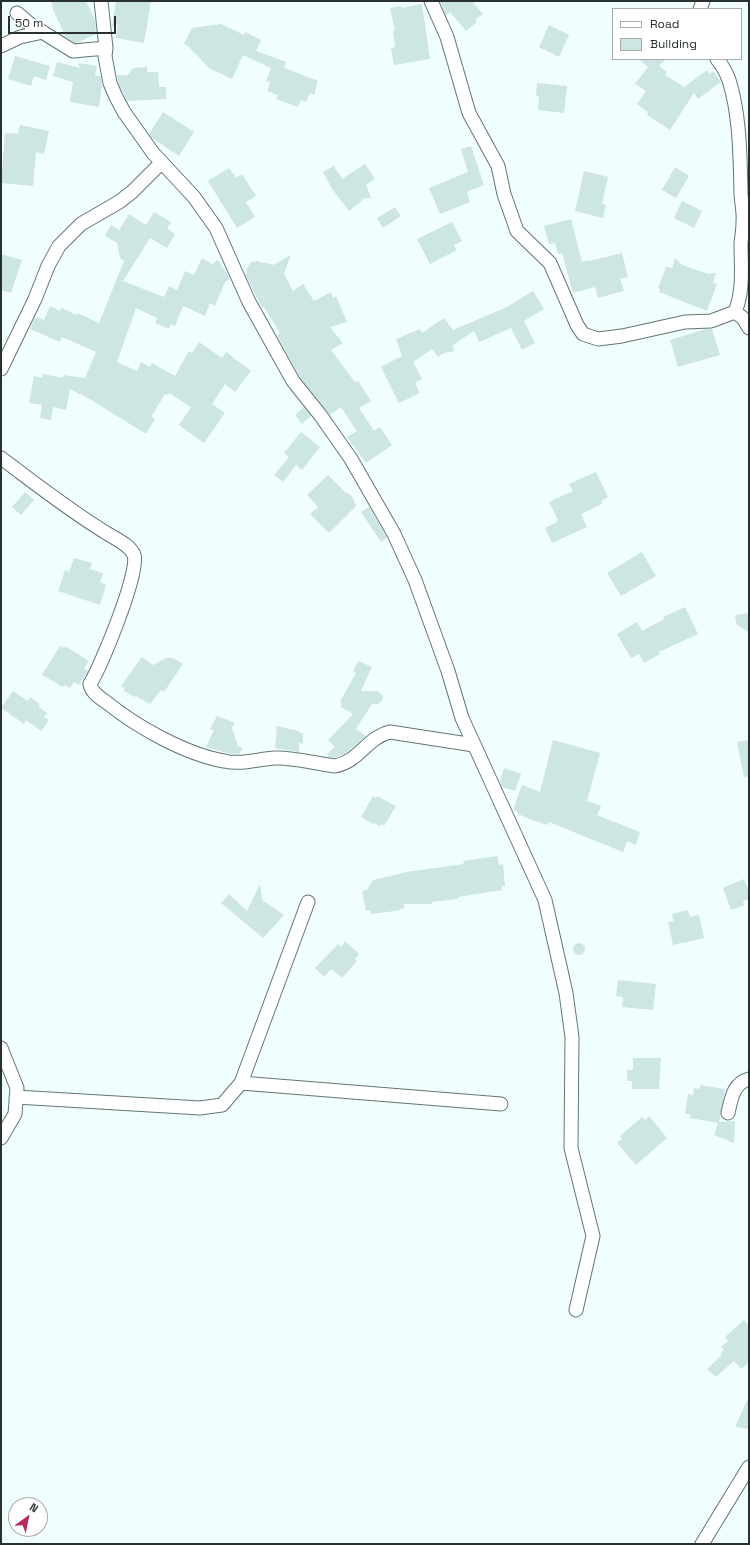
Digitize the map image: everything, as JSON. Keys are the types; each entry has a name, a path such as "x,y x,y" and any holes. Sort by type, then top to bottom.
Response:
{"street":[{"path":"101,1 106,48 105,56 110,83 116,97 124,112 161,163 194,196 216,228 249,302 289,375 321,416 350,459 394,534 415,580 448,671 462,718 529,863 544,900 566,993 572,1037 571,1148 593,1236 576,1310"},
{"path":"431,1 447,37 470,113 498,166 504,194 517,231 550,263 577,325 583,334 598,339 622,336 685,322 711,321 735,312 739,302 741,281 741,242 746,219 741,204 740,151 734,102 728,79 722,64 718,60"},
{"path":"17,13 31,25 73,51 106,48"},
{"path":"1,46 20,37 43,32"},
{"path":"1,369 35,299 48,266 60,246 81,224 119,202 132,192 161,163"},
{"path":"735,312 743,318 749,328"},
{"path":"1,458 66,507 122,543 133,554 135,563 128,591 103,659 90,684 91,688 100,697 129,720 166,740 196,753 223,761 236,763 275,758 335,766 341,765 352,760 381,734 390,732 474,744"},
{"path":"16,1097 200,1108 222,1105 241,1083 308,902"},
{"path":"1,1048 17,1088 15,1114 1,1138"},
{"path":"728,1113 736,1087 744,1080 749,1079"},
{"path":"241,1083 501,1104"},
{"path":"702,1544 749,1467"}],"building":[{"path":"51,1 86,1 95,20 96,34 75,43 66,37 54,12"},
{"path":"116,1 151,1 144,43 116,38 118,24 112,27"},
{"path":"440,1 472,1 483,14 475,20 477,22 466,31 450,12 446,15"},
{"path":"422,4 430,59 394,65 391,48 395,47 393,31 395,31 390,8 401,6 402,8"},
{"path":"221,24 244,35 245,32 261,40 256,51 286,62 284,68 318,81 314,95 310,93 306,102 301,100 298,107 276,99 278,95 267,91 270,82 266,81 271,68 243,55 232,79 209,68 188,46 184,44 192,28"},
{"path":"549,25 569,35 559,57 539,47"},
{"path":"15,56 50,66 46,80 34,76 31,86 8,79"},
{"path":"640,60 665,60 659,66 667,72 665,75 684,87 707,70 709,74 713,71 721,82 698,99 694,93 670,130 647,115 648,112 637,104 646,91 635,84 648,67"},
{"path":"57,62 80,68 78,63 97,66 95,76 101,76 102,85 99,107 70,102 73,82 53,76"},
{"path":"147,67 147,72 158,72 159,87 166,87 166,99 127,101 118,81 117,75 128,75 133,68"},
{"path":"537,83 567,86 564,113 538,110 539,96 536,96"},
{"path":"163,112 194,132 179,156 152,138 149,134"},
{"path":"20,125 49,131 44,154 36,152 33,186 1,183 5,133 18,134"},
{"path":"471,146 484,185 467,192 470,202 440,214 429,188 468,172 461,149"},
{"path":"365,164 375,179 366,185 371,198 365,198 349,211 332,189 323,172 334,166 342,179"},
{"path":"675,167 689,176 676,198 662,190"},
{"path":"229,168 236,178 242,174 256,196 246,202 255,217 237,228 208,181"},
{"path":"584,171 608,177 602,204 606,205 603,218 575,211"},
{"path":"682,201 702,211 694,228 674,218"},
{"path":"395,207 401,216 383,228 377,218"},
{"path":"154,212 171,222 167,228 175,234 167,248 150,238 123,281 164,297 169,286 177,290 185,271 194,275 202,258 212,264 218,260 230,279 225,282 215,306 210,303 205,316 183,306 175,326 171,324 169,329 155,323 157,318 136,308 117,362 137,371 141,362 150,367 152,363 175,376 189,351 192,353 199,342 222,358 226,352 251,371 235,392 225,384 212,404 225,413 204,443 179,425 191,407 169,393 168,395 165,394 151,417 155,419 146,434 93,401 70,389 66,410 53,407 51,420 40,418 42,405 29,403 34,376 42,378 43,374 63,378 63,375 85,378 96,352 62,337 60,342 30,329 35,317 44,320 50,306 60,311 61,308 77,315 77,313 99,323 124,261 120,258 117,243 105,236 111,225 119,230 129,214 146,225"},
{"path":"571,219 582,262 622,253 628,277 620,279 624,291 598,298 595,287 573,293 562,253 558,254 555,243 549,244 544,226"},
{"path":"452,222 462,241 454,245 457,250 430,264 417,239"},
{"path":"1,254 22,260 11,293 1,290"},
{"path":"291,255 284,274 293,291 303,284 314,301 331,292 333,298 336,296 347,322 330,327 343,343 331,350 355,382 358,381 371,401 359,408 374,431 380,427 392,445 366,463 347,437 357,431 341,407 330,415 300,377 277,335 280,333 264,307 262,308 245,274 247,273 247,268 251,262 258,261 273,265"},
{"path":"675,258 682,265 708,274 716,273 713,283 717,284 707,311 659,292 660,289 658,288 666,267 672,268"},
{"path":"533,291 544,309 524,321 535,343 522,350 511,328 479,342 474,331 453,345 454,351 444,353 438,357 432,349 413,362 422,379 415,383 420,393 399,403 381,367 402,356 396,339 420,329 422,333 444,318 453,330 505,308"},
{"path":"706,329 712,329 720,355 678,367 670,340"},
{"path":"304,407 311,416 302,424 295,415"},
{"path":"301,432 320,447 302,470 296,465 283,482 274,475 289,457 284,453"},
{"path":"596,472 608,497 601,501 602,504 581,514 587,527 552,543 545,528 558,520 549,502 573,491 569,484"},
{"path":"328,475 345,492 352,496 356,506 329,533 310,514 318,507 307,495"},
{"path":"25,492 34,500 21,515 12,507"},
{"path":"369,507 387,538 381,542 361,512"},
{"path":"642,552 656,576 621,596 607,573"},
{"path":"74,558 92,563 90,569 103,573 100,582 106,585 100,605 58,591 65,570 69,572"},
{"path":"685,607 698,634 659,652 660,654 644,663 639,654 631,658 617,634 637,622 642,631 664,619 663,617"},
{"path":"749,613 749,632 736,624 735,615"},
{"path":"60,646 64,648 65,646 89,661 84,668 88,671 79,685 74,682 70,688 64,685 63,687 42,675"},
{"path":"142,657 153,665 166,658 173,658 183,664 164,692 161,690 150,704 124,691 125,688 121,686"},
{"path":"358,661 372,667 361,691 378,691 383,696 383,699 378,704 372,704 356,729 366,736 346,753 334,758 329,757 327,754 335,747 328,740 353,714 341,707 342,704 340,702 356,673 353,672"},
{"path":"13,691 28,701 30,697 40,704 38,706 47,713 44,717 49,720 41,731 26,720 24,724 1,708"},
{"path":"217,716 235,723 232,728 238,746 243,748 239,754 226,753 206,747 214,730 210,729"},
{"path":"277,726 298,731 303,734 303,744 299,743 299,752 275,748"},
{"path":"553,740 600,753 587,801 601,806 597,815 640,832 636,845 627,841 623,852 549,822 548,825 535,821 518,814 518,812 513,810 522,785 540,792"},
{"path":"749,740 749,776 744,777 737,742"},
{"path":"504,768 521,774 515,791 502,787 500,781"},
{"path":"373,796 376,798 377,796 396,806 384,826 382,824 380,826 374,823 373,824 361,817"},
{"path":"497,856 499,865 503,864 505,886 502,886 502,890 458,897 458,899 432,902 432,904 404,904 404,908 395,911 371,914 370,910 366,911 362,891 367,890 373,880 407,872 464,864 463,861"},
{"path":"744,879 749,891 749,899 743,901 744,905 731,910 723,888"},
{"path":"260,884 262,900 284,915 263,938 221,903 229,894 247,911"},
{"path":"688,910 690,917 699,915 704,938 673,945 668,922 674,921 672,914"},
{"path":"345,941 359,954 355,959 357,961 342,978 331,969 324,977 315,968 338,944 341,947"},
{"path":"579,943 583,945 585,949 583,953 579,955 575,953 573,949 575,945"},
{"path":"618,980 656,984 653,1010 622,1007 623,997 616,996"},
{"path":"633,1058 661,1058 659,1089 632,1089 632,1081 627,1081 627,1070 633,1070"},
{"path":"700,1085 725,1089 719,1122 735,1121 734,1143 714,1135 718,1123 690,1118 690,1114 685,1114 688,1094 693,1095 694,1088 700,1089"},
{"path":"649,1116 667,1138 636,1165 617,1143 622,1139 620,1136 642,1117 645,1120"},
{"path":"744,1320 749,1326 749,1362 741,1369 734,1361 716,1377 707,1369 722,1355 720,1354 724,1350 721,1347 728,1341 725,1337"},
{"path":"749,1396 749,1429 735,1427"}]}
